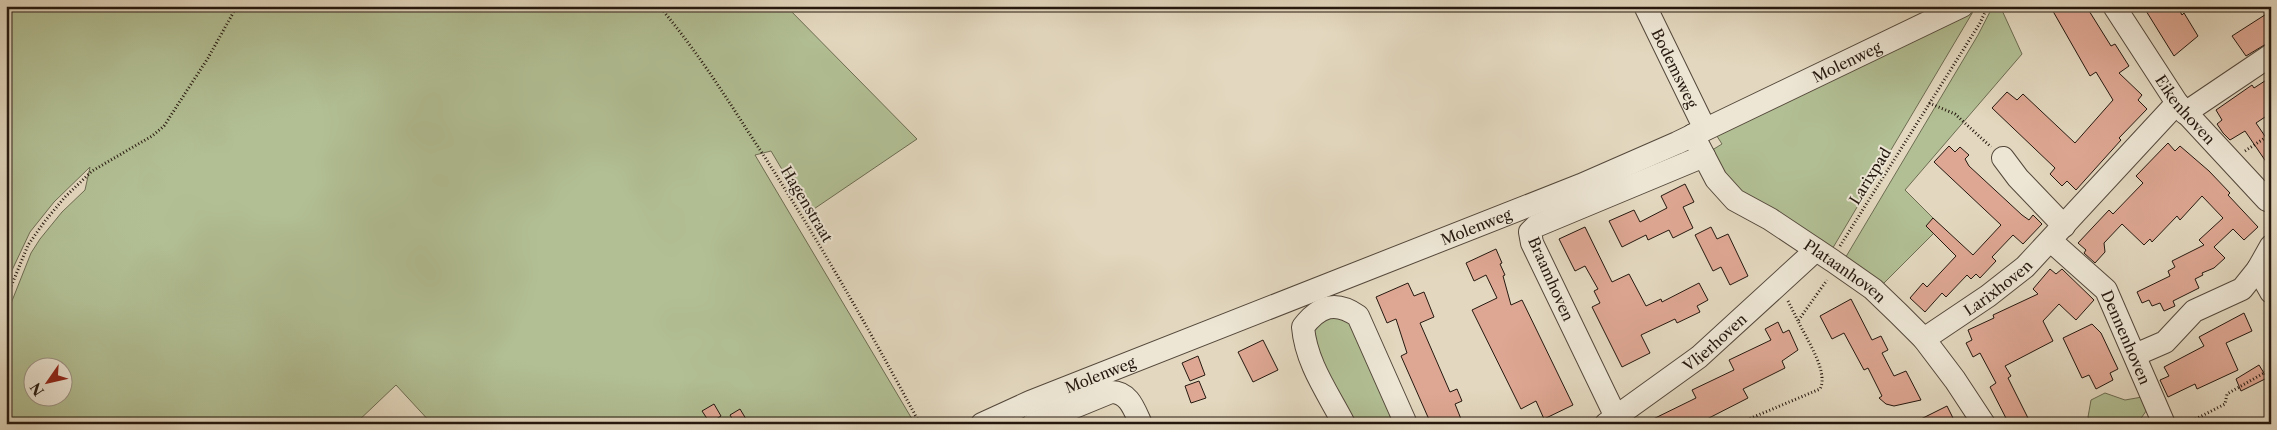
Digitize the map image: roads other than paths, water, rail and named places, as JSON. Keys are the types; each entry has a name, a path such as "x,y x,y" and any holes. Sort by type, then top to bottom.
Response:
{"street":[{"name":"Bodemsweg","path":"1645,6 1699,132"},
{"name":"Molenweg","path":"982,424 1030,402 1580,185 1699,132 1962,6"},
{"name":"Eikenhoven","path":"2114,6 2181,108 2267,200 2271,201"},
{"name":"Larixhoven","path":"1924,339 1988,296 2025,267 2181,108 2271,55"},
{"name":"Plataanhoven","path":"1699,132 1704,156 1716,179 1735,200 1770,219 1873,289 1924,339 1955,380 1981,423"},
{"name":"Braamhoven","path":"1611,420 1532,243 1530,232 1536,226 1704,156"},
{"path":"2003,158 2058,233"},
{"name":"Dennenhoven","path":"2058,233 2106,290 2164,424"},
{"path":"2135,355 2165,342 2194,311 2242,289 2258,269 2271,246"},
{"name":"Vlierhoven","path":"1611,420 1699,357 1829,259"},
{"path":"2258,269 2271,292"},
{"path":"1344,424 1310,359 1305,345 1303,327 1314,314 1330,307 1347,308 1358,316 1406,424"},
{"path":"1033,424 1111,392 1125,395 1141,424"}]}
